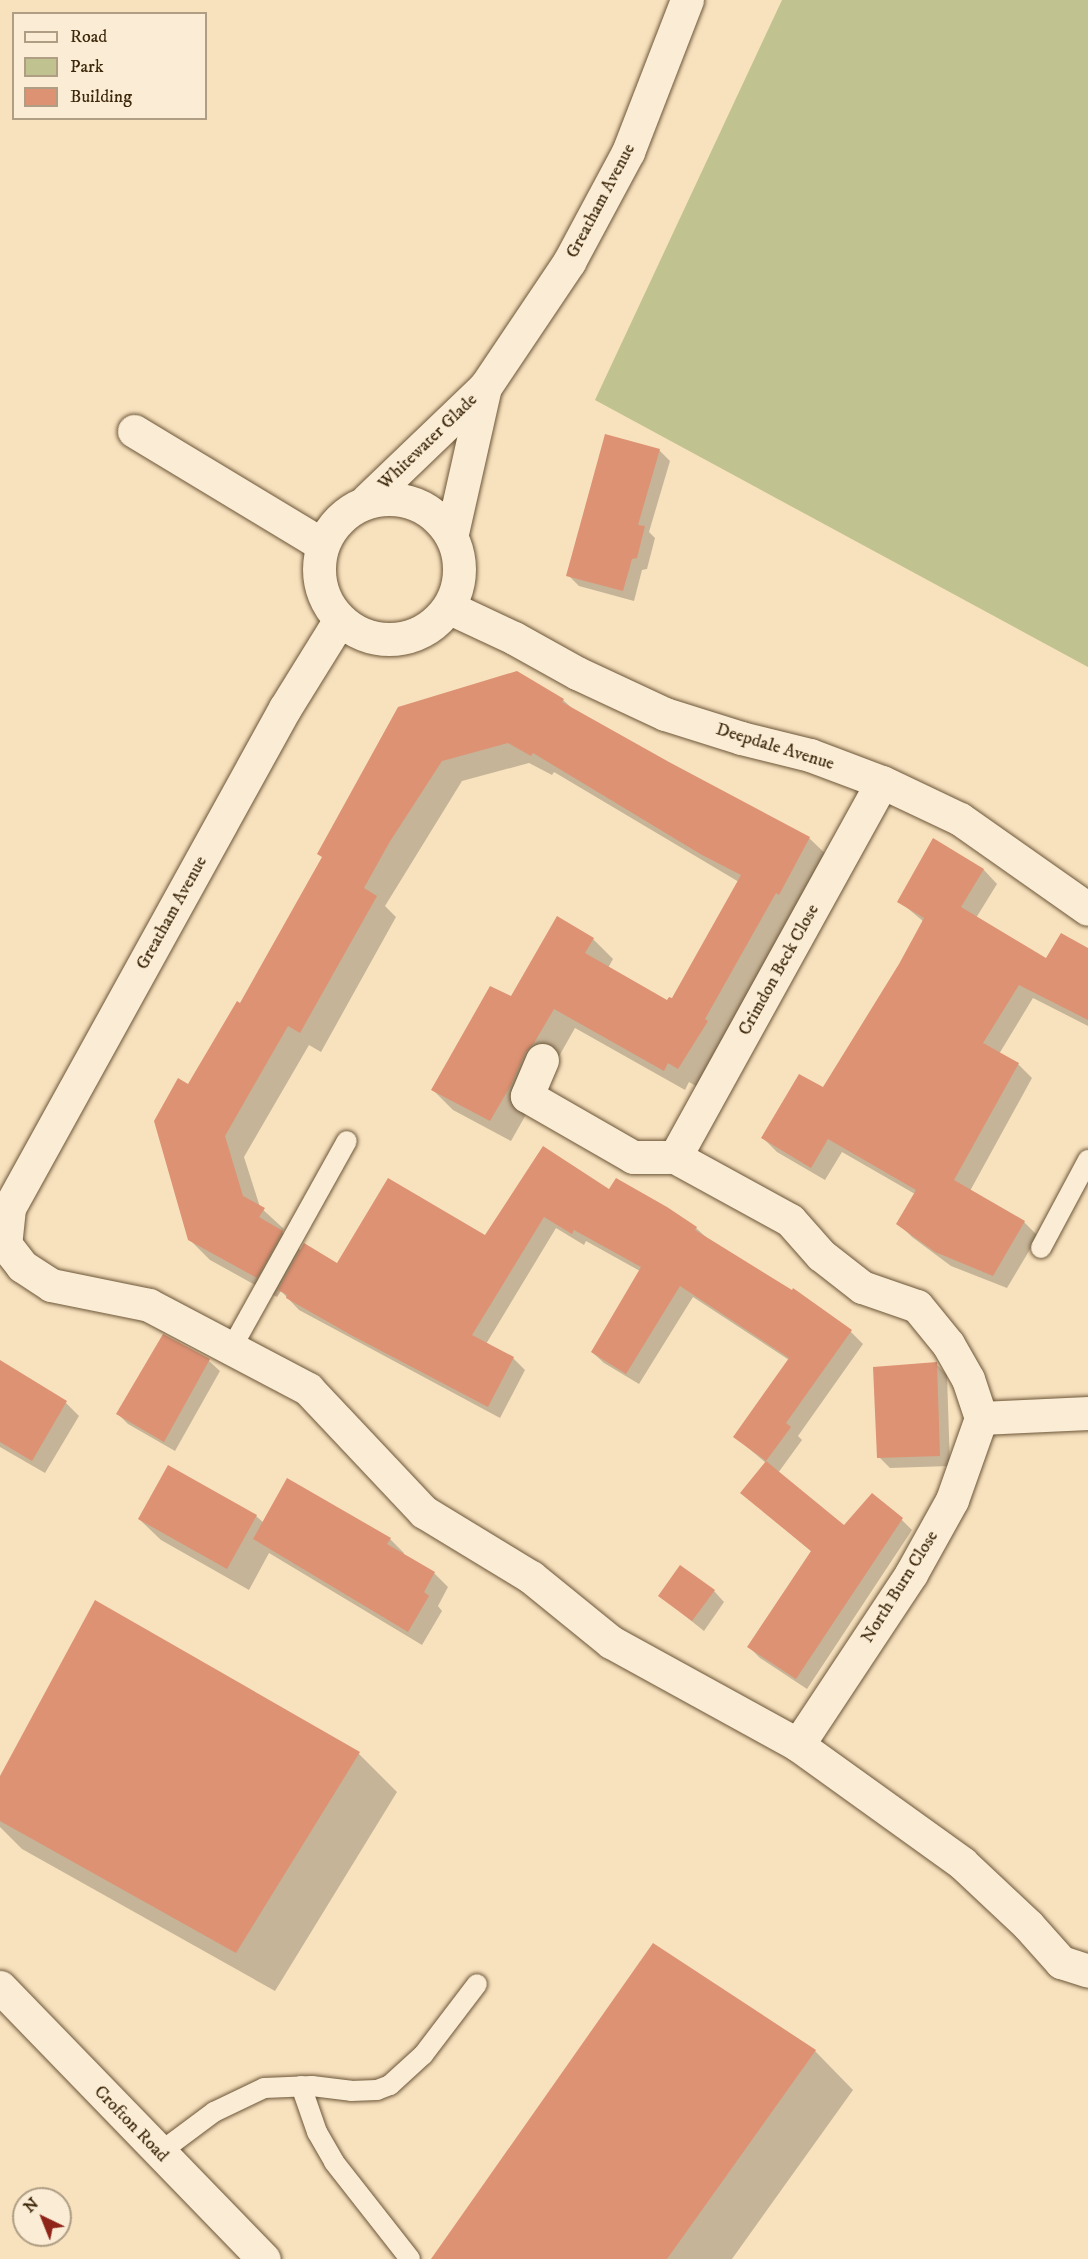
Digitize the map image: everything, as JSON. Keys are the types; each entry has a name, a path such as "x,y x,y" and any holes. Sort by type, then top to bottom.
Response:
{"street":[{"name":"Greatham Avenue","path":"485,387 569,262 628,152 687,0"},
{"name":"Whitewater Glade","path":"321,544 337,520 367,500 485,387"},
{"name":"Whitewater Glade","path":"450,608 462,571 452,533 485,387"},
{"path":"134,431 321,544 318,584 339,621 369,639 410,639 450,608"},
{"name":"Whitewater Glade","path":"367,500 420,503 452,533"},
{"name":"Deepdale Avenue","path":"450,608 514,638 577,673 665,714 741,738 810,755 882,782 960,819 1088,909"},
{"name":"Greatham Avenue","path":"231,1348 149,1305 51,1285 22,1266 5,1244 9,1208 285,708 339,621"},
{"name":"Crimdon Beck Close","path":"675,1157 882,782"},
{"path":"542,1060 527,1096 633,1156 675,1157 790,1220 821,1255 862,1287 917,1306 948,1344 968,1379 981,1418 1088,1413"},
{"path":"231,1348 308,1389 424,1512 531,1577 610,1642 798,1745 962,1863 1028,1925 1061,1962 1088,1971"},
{"name":"North Burn Close","path":"798,1745 911,1574 952,1500 981,1418"},
{"name":"Crofton Road","path":"0,1987 264,2259"}],"lane":[{"path":"231,1348 347,1141"},
{"path":"1041,1248 1088,1160"},
{"path":"159,2153 214,2112 264,2088 301,2085 351,2091 377,2090 390,2085 423,2055 477,1984"},
{"path":"301,2085 317,2132 334,2162 410,2259"}],"green space":[{"path":"782,0 1088,0 1088,667 595,400"}],"building":[{"path":"605,434 660,449 638,525 645,526 637,558 632,559 623,591 566,576"},
{"path":"517,671 564,699 562,702 810,837 779,895 776,893 705,1019 708,1021 678,1069 668,1063 664,1071 554,1009 534,1043 525,1053 511,1085 490,1121 431,1090 490,986 511,996 557,916 594,938 585,953 667,1000 669,997 672,998 741,875 702,855 533,753 531,756 508,743 442,761 389,843 364,888 377,896 300,1033 288,1026 225,1136 243,1196 265,1208 259,1217 283,1231 257,1278 188,1240 154,1121 178,1078 188,1084 237,1001 240,1003 322,857 317,854 398,707"},
{"path":"933,838 984,869 961,907 1046,958 1061,933 1088,948 1088,1020 1019,985 983,1043 1019,1063 954,1180 1025,1221 993,1276 935,1252 896,1224 916,1190 828,1139 811,1168 761,1138 799,1074 823,1087 899,964 924,918 897,902"},
{"path":"543,1146 609,1189 616,1178 667,1207 697,1227 695,1230 792,1290 793,1288 852,1330 786,1423 791,1427 766,1461 733,1437 789,1358 680,1286 626,1374 591,1352 641,1267 574,1230 572,1234 544,1217 472,1335 514,1357 488,1407 351,1335 286,1298 287,1295 278,1290 304,1243 337,1263 388,1178 485,1235"},
{"path":"163,1334 210,1359 164,1442 116,1414"},
{"path":"0,1360 67,1401 32,1461 0,1442"},
{"path":"937,1362 940,1456 877,1458 873,1367"},
{"path":"766,1461 844,1525 872,1493 903,1518 796,1679 747,1647 811,1551 740,1493"},
{"path":"168,1465 257,1515 227,1569 138,1519"},
{"path":"287,1478 391,1538 387,1544 435,1572 424,1592 429,1596 408,1632 253,1539"},
{"path":"680,1565 715,1590 692,1621 658,1596"},
{"path":"95,1600 360,1752 236,1953 0,1821 0,1776"},
{"path":"653,1943 816,2050 667,2259 431,2259"}]}
